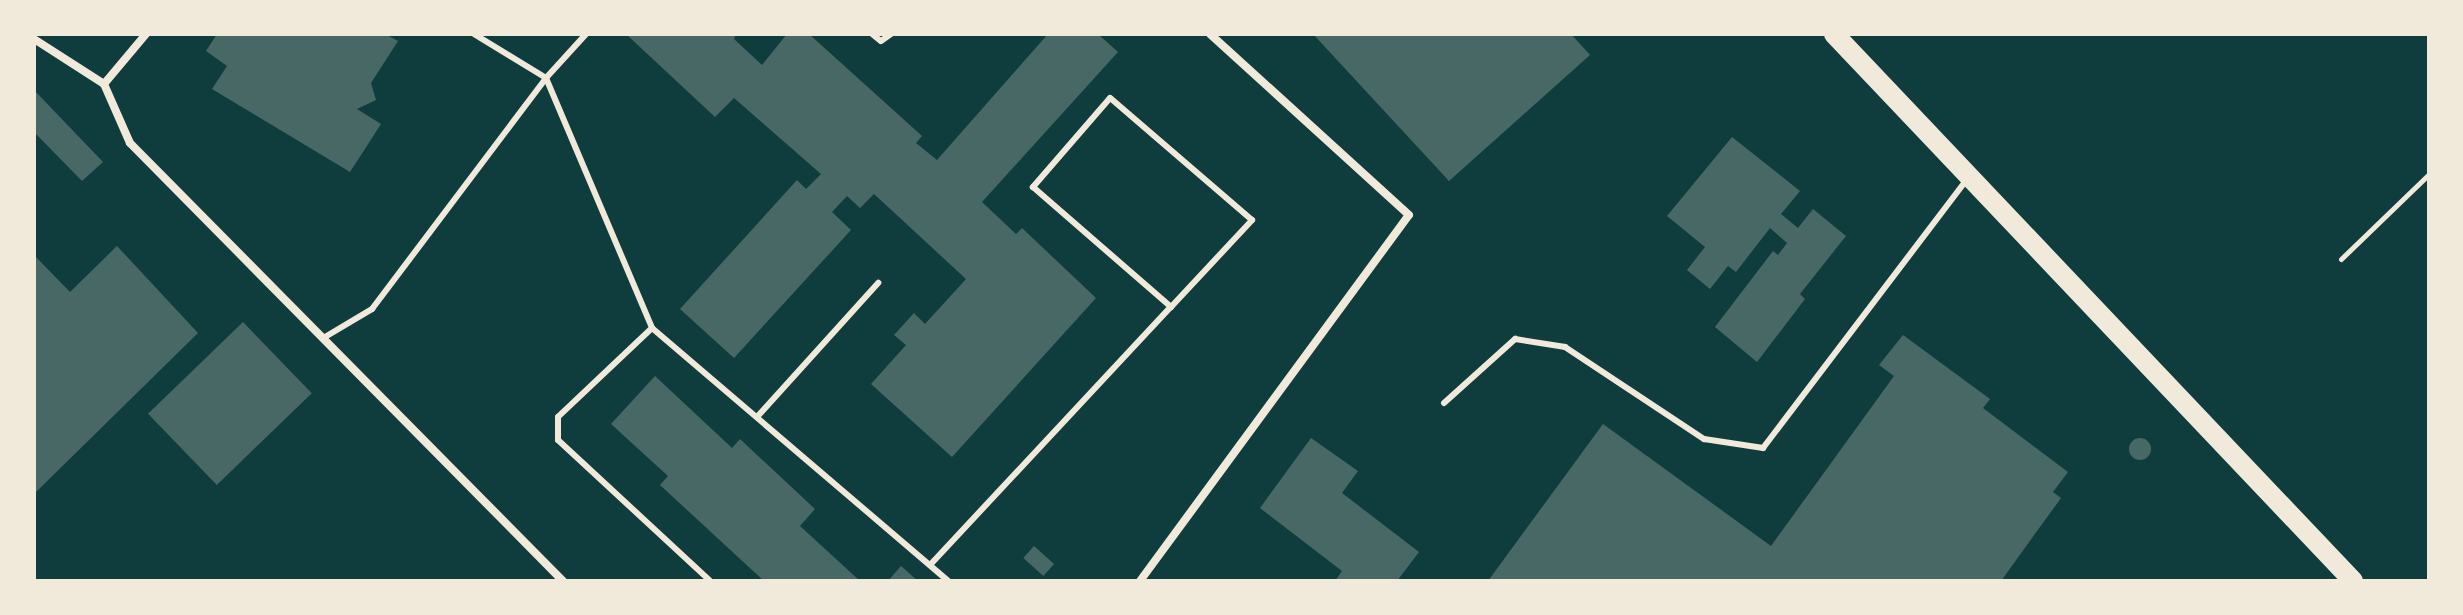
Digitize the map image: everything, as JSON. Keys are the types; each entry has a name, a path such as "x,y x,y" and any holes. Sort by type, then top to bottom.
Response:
{"main road":[{"path":"1834,34 2353,581"}],"street":[{"path":"104,84 146,34"},
{"path":"1140,581 1409,215 1210,34"},
{"path":"34,39 104,84 130,143 563,581"}],"lane":[{"path":"474,34 546,78 652,328 948,581"},
{"path":"325,337 372,309 546,78 586,34"},
{"path":"872,34 881,41 891,34"},
{"path":"930,565 1171,307 1252,220 1110,98 1033,187 1171,307"},
{"path":"1444,403 1515,339 1565,347 1704,439 1763,448 1969,176"},
{"path":"757,417 878,283"},
{"path":"652,328 558,417 558,440 710,581"}],"path":[{"path":"2341,259 2429,174"}],"building":[{"path":"217,34 385,34 398,41 371,83 376,100 357,109 381,124 350,172 212,89 227,66 206,51"},
{"path":"626,34 736,34 734,39 762,65 787,34 809,34 922,136 916,143 937,160 1048,34 1098,34 1118,52 982,202 1016,234 1022,228 1096,298 952,457 871,384 906,345 894,335 914,313 925,324 966,279 874,194 860,208 847,196 832,212 851,230 734,358 680,309 797,180 806,189 821,174 734,98 715,117"},
{"path":"1313,34 1571,34 1590,55 1449,181"},
{"path":"34,90 103,162 82,181 34,132"},
{"path":"1732,137 1800,191 1781,214 1798,228 1813,209 1846,236 1800,294 1805,299 1757,362 1715,327 1773,251 1778,255 1787,243 1770,228 1736,272 1728,266 1710,289 1687,270 1705,247 1667,216"},
{"path":"117,246 198,333 34,494 34,255 70,292"},
{"path":"243,322 312,393 217,485 148,414"},
{"path":"1903,335 1990,399 1983,408 2068,472 2053,492 2061,498 2001,581 1488,581 1603,424 1771,546 1894,376 1879,365"},
{"path":"655,376 732,448 740,439 815,509 800,526 860,581 764,581 660,485 668,476 611,424"},
{"path":"1311,438 1358,471 1342,493 1419,552 1397,581 1335,581 1342,571 1260,508"},
{"path":"2140,438 2148,441 2151,449 2148,457 2140,460 2132,457 2129,449 2132,441"},
{"path":"1034,546 1054,564 1043,576 1023,558"},
{"path":"901,566 918,581 888,581"}]}
